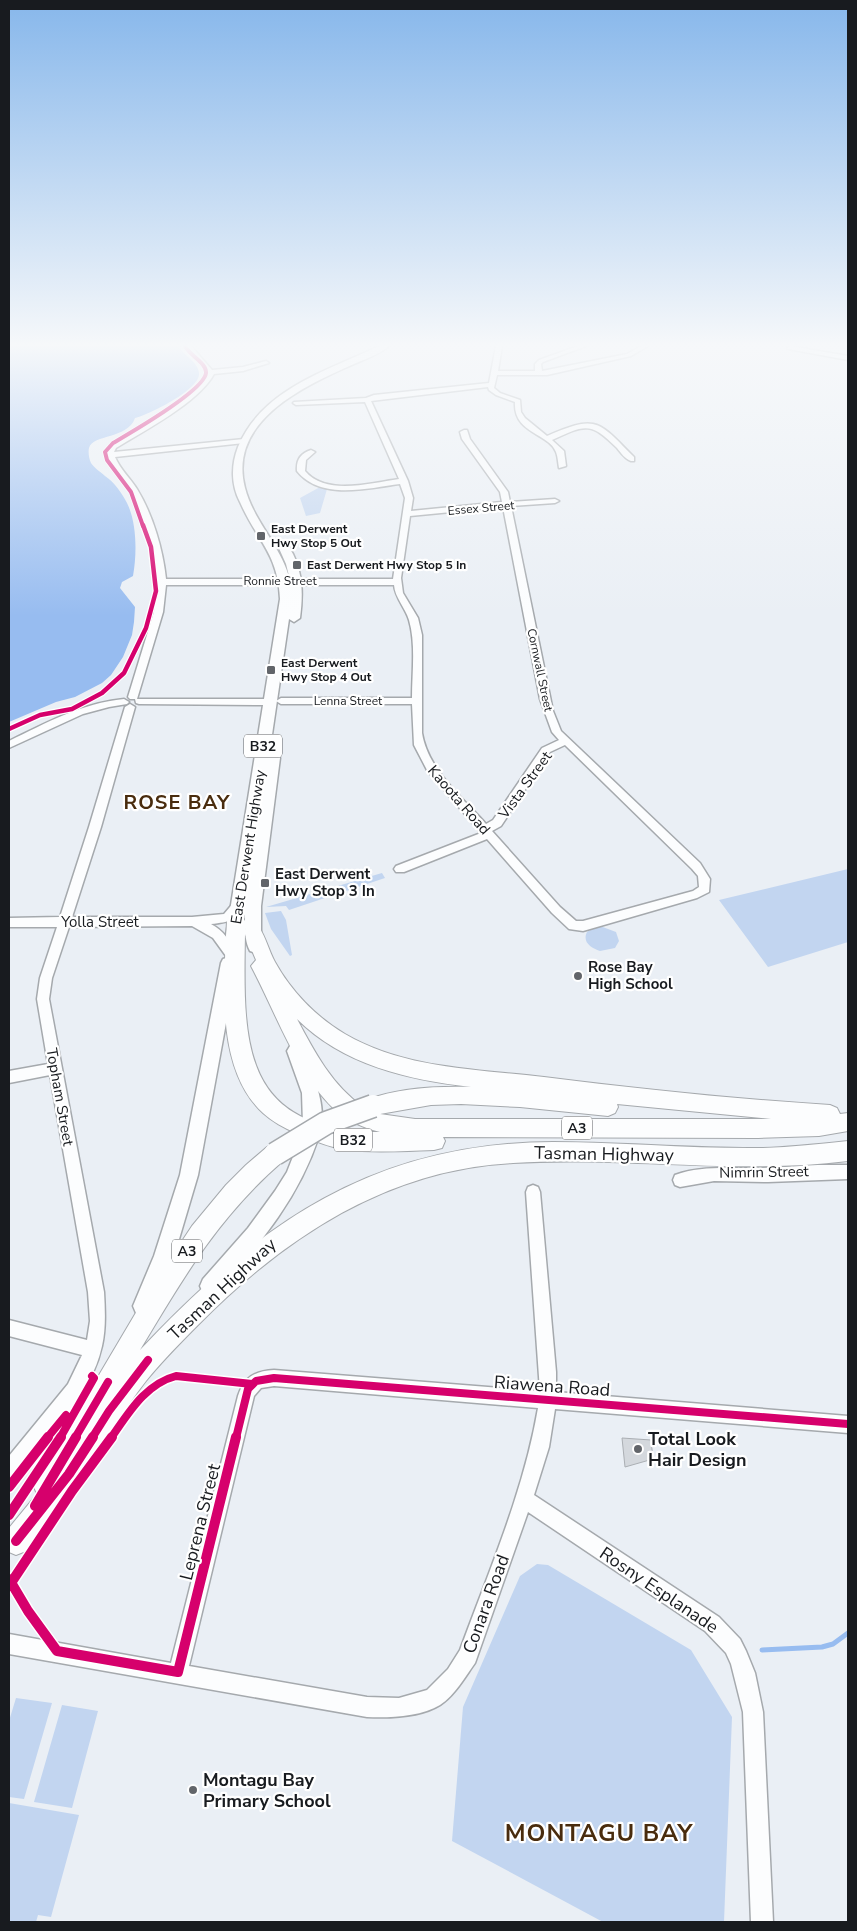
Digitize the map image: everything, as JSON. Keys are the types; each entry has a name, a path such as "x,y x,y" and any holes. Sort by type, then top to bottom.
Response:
{"highway":[{"path":"243,918 272,975 290,1000 308,1018 338,1040 395,1065 467,1077 726,1108 842,1116"},
{"name":"B32","path":"243,918 236,1018 242,1061 257,1093 286,1119 328,1136 345,1140 380,1142 554,1142 677,1151 691,1156"},
{"name":"Tasman Highway","path":"260,966 327,1090 351,1111 386,1125 402,1128 758,1130 819,1127 842,1116"},
{"name":"Tasman Highway","path":"12,1546 118,1364 201,1230 237,1187 275,1154 326,1123 373,1106 412,1098 470,1096 752,1118 785,1119 842,1116"},
{"name":"Tasman Highway","path":"12,1546 69,1474 109,1411 148,1360 204,1301 275,1240 332,1204 380,1183 442,1163 509,1153 782,1158 848,1151"},
{"name":"Tasman Highway","path":"12,1546 174,1348 248,1274 294,1240 350,1208 393,1190 449,1173 533,1160 681,1160 691,1156"}],"main road":[{"name":"East Derwent Highway","path":"118,1364 164,1256 189,1175 230,953 254,894 286,598 285,581 276,553 250,513 239,490 237,468 244,441 248,436"},
{"name":"East Derwent Highway","path":"148,1360 280,1202 300,1168 311,1130 312,1105 308,1082 298,1056 276,1012 243,918 275,702 292,631 298,596 298,581 294,566 258,510 248,488 245,472 251,443 256,436"}],"street":[{"path":"129,436 113,447 110,455 244,441"},
{"name":"Kaoota Road","path":"383,436 404,481 409,498 397,582 399,593 413,618 417,635 416,733 424,757 432,770 570,925 576,927 690,897 705,889"},
{"name":"Cornwall Street","path":"465,436 502,488 507,504 548,712 557,732 696,866 704,875 705,889"},
{"path":"541,436 560,451 562,466"},
{"path":"547,439 553,436"},
{"path":"609,436 631,459"},
{"path":"304,453 300,465 302,474 310,481 320,485 346,488 404,481"},
{"name":"Topham Street","path":"9,1470 69,1398 93,1350 99,1320 96,1292 43,998 46,978 95,827 156,620 162,592 162,582 153,534 137,495 110,455"},
{"name":"Essex Street","path":"407,514 556,501"},
{"name":"Ronnie Street","path":"162,582 397,582"},
{"name":"Lenna Street","path":"9,745 73,715 102,705 132,702 416,701"},
{"name":"Vista Street","path":"487,832 497,823 546,750 565,741"},
{"path":"400,869 487,832"},
{"name":"Yolla Street","path":"9,922 192,922 223,919 230,916 243,918"},
{"name":"Yolla Street","path":"192,922 214,931 223,939 230,953"},
{"path":"9,1076 55,1068"},
{"name":"Nimrin Street","path":"680,1180 714,1173 767,1175 822,1171 848,1172"},
{"name":"Conara Road","path":"9,1644 178,1672 367,1707 399,1708 433,1698 455,1676 468,1656 524,1499 540,1447 548,1400 548,1372 533,1192"},
{"path":"9,1328 93,1350"},
{"name":"Riawena Road","path":"254,1382 274,1378 848,1424"},
{"name":"Leprena Street","path":"178,1672 246,1396 249,1387 254,1382"},
{"name":"Rosny Esplanade","path":"524,1499 712,1624 733,1646 744,1673 753,1712 762,1922"}],"shaded area":[{"path":"320,487 327,489 320,513 306,516 300,498"},
{"path":"848,869 848,942 768,967 719,900"},
{"path":"382,873 385,878 289,910 286,906 266,907"},
{"path":"281,911 286,920 292,955 290,956 271,929 265,913"},
{"path":"600,926 616,932 619,941 615,948 600,951 588,944 586,939 587,932"},
{"path":"537,1564 548,1565 691,1650 732,1717 724,1922 603,1922 452,1841 463,1707 520,1576"},
{"path":"16,1698 52,1703 24,1799 9,1797 9,1721"},
{"path":"62,1705 98,1711 72,1808 34,1802"},
{"path":"9,1803 79,1815 51,1917 38,1915 36,1922 9,1922"}],"water":[{"path":"9,436 109,436 92,444 89,448 89,456 91,463 115,485 125,499 133,520 135,558 133,576 122,582 120,588 135,607 132,635 123,657 111,675 102,683 75,697 56,702 9,722"}],"building":[{"name":"Total Look Hair Design","path":"622,1438 651,1440 653,1459 625,1467"}],"waterway":[{"path":"762,1650 822,1647 833,1644 848,1633"}],"cycle path":[{"path":"9,729 40,715 72,709 102,693 124,673 146,628 156,591 151,547 131,492 107,460 105,452 113,443 125,436"},
{"path":"16,1541 69,1474 109,1411 148,1360"},
{"path":"9,1515 61,1436 94,1378 92,1376"},
{"path":"9,1586 72,1491 144,1394 168,1378 176,1376 252,1384"},
{"path":"9,1579 28,1611 57,1651 178,1672 248,1389 253,1383 263,1379 274,1378 848,1424"},
{"path":"35,1506 108,1382"},
{"path":"9,1487 66,1415"}],"place":[{"name":"East Derwent Hwy Stop 5 Out","path":"261,536"},
{"name":"East Derwent Hwy Stop 5 In","path":"297,565"},
{"name":"East Derwent Hwy Stop 4 Out","path":"271,670"},
{"name":"East Derwent Hwy Stop 3 In","path":"265,883"},
{"name":"Rose Bay High School","path":"578,976"},
{"name":"Total Look Hair Design","path":"638,1449"},
{"name":"Montagu Bay Primary School","path":"193,1790"}],"district":[{"name":"ROSE BAY","path":"177,802"},
{"name":"MONTAGU BAY","path":"599,1833"}]}
